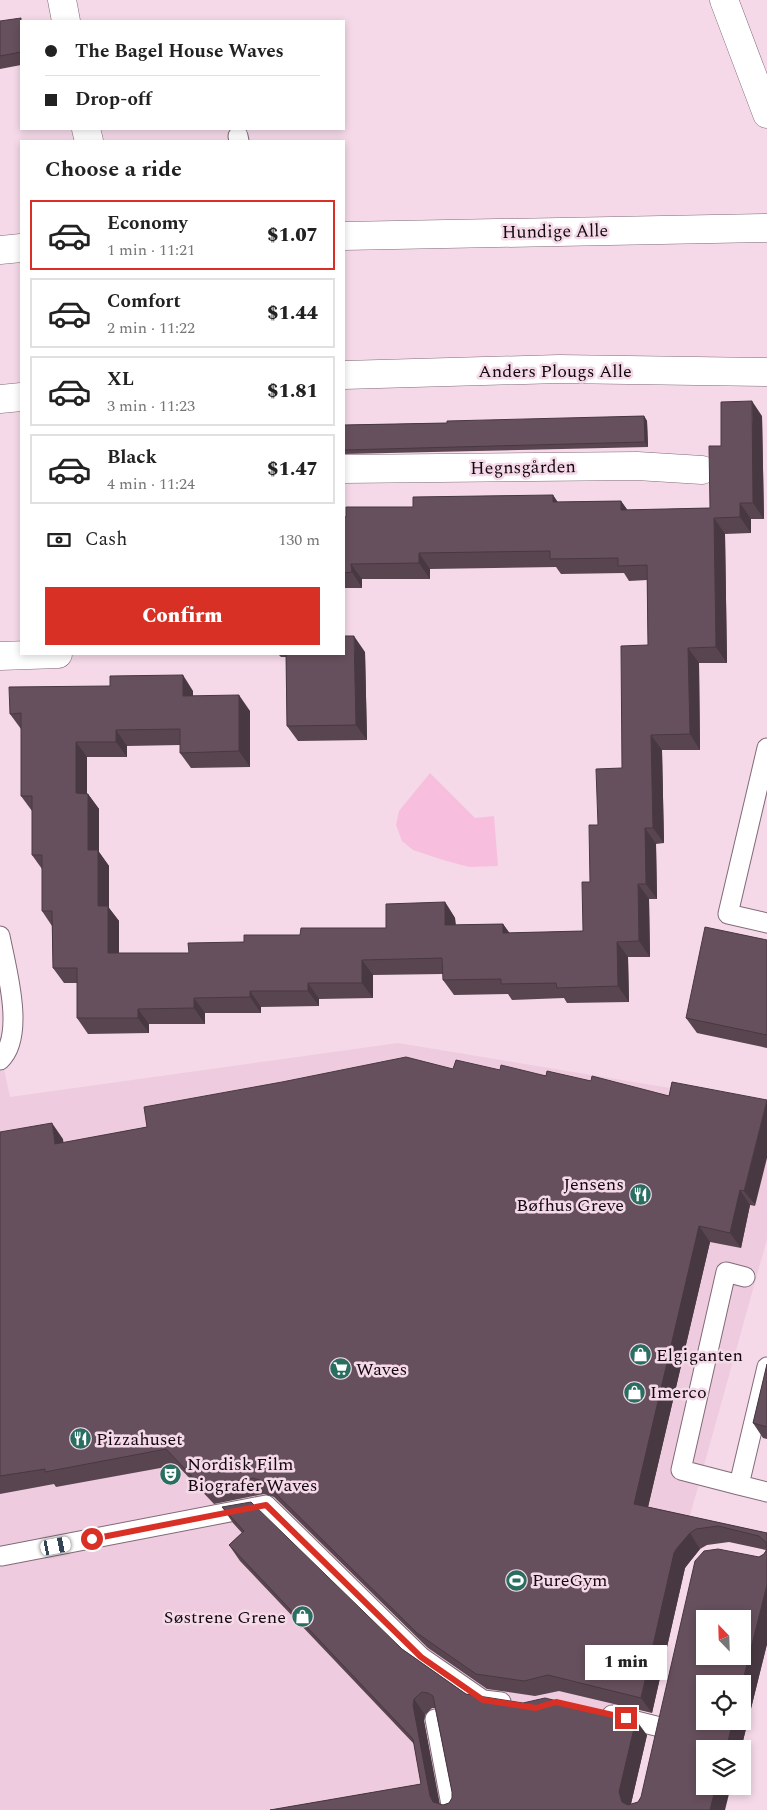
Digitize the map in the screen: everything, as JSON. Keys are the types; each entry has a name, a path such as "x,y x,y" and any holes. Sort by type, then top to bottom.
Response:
{"street":[{"path":"62,0 66,20"},
{"path":"724,0 767,114"},
{"name":"Hundige Alle","path":"345,236 727,227 767,228"},
{"path":"0,250 20,248"},
{"name":"Anders Plougs Alle","path":"345,375 560,369 767,372"},
{"path":"0,399 20,397"},
{"name":"Hegnsgården","path":"345,470 637,466 702,470"},
{"path":"0,656 29,655"}],"lane":[{"path":"767,748 728,914 767,923"},
{"path":"0,936 14,1014 13,1036 5,1055 0,1060"},
{"path":"745,1277 726,1272 681,1470 767,1492"},
{"path":"739,1485 767,1367"},
{"path":"2,1556 266,1505 421,1657 483,1700 518,1706"},
{"path":"594,1711 660,1726"},
{"path":"435,1719 452,1810"}],"shaded area":[{"path":"430,773 475,818 494,816 498,866 469,867 413,850 402,841 396,825 399,811"},
{"name":"Waves","path":"398,1043 767,1104 767,1239 608,1810 0,1810 0,1050 10,1097"}],"building":[{"path":"21,18 20,52 0,56 0,21"},
{"path":"752,401 753,503 740,503 740,517 714,518 716,647 688,648 690,734 651,735 653,828 645,828 646,884 638,884 639,941 617,942 618,986 557,988 556,983 501,984 501,979 443,980 442,958 362,960 362,983 308,983 308,991 250,991 250,997 194,998 194,1008 138,1009 138,1018 77,1018 77,968 53,968 52,911 42,911 42,855 32,855 32,796 21,796 21,713 10,714 9,687 110,686 110,676 183,675 183,696 239,695 239,751 180,753 180,729 116,730 116,742 76,742 76,793 88,794 88,850 98,850 98,906 108,906 108,953 189,953 188,943 244,942 244,935 300,935 301,928 386,928 386,904 445,902 445,925 503,924 503,933 583,931 582,882 590,882 589,825 598,825 596,769 622,768 621,646 648,645 647,565 618,566 618,558 550,559 550,551 419,553 419,563 351,564 352,572 345,573 346,507 413,507 413,497 553,495 553,502 621,501 621,510 710,508 709,446 721,446 721,402"},
{"path":"644,416 645,442 345,450 345,425 447,423 447,421"},
{"path":"345,636 354,636 356,725 287,726 286,655 345,655"},
{"path":"705,927 767,940 767,1035 686,1018"},
{"name":"Waves","path":"406,1057 453,1069 456,1060 500,1070 501,1065 546,1076 547,1071 591,1081 592,1076 669,1096 672,1082 767,1100 744,1191 740,1190 730,1233 699,1226 634,1504 767,1533 767,1543 759,1536 718,1526 696,1529 677,1548 674,1553 641,1698 548,1675 524,1681 476,1674 417,1633 263,1481 253,1478 203,1488 166,1449 45,1472 45,1469 0,1476 0,1132 52,1123 55,1144 147,1127 144,1107"},
{"path":"767,1364 767,1427 753,1423"},
{"path":"251,1502 402,1649 466,1694 523,1703 545,1698 636,1720 619,1792 622,1802 628,1805 638,1802 641,1797 695,1561 704,1551 718,1549 759,1557 767,1549 767,1585 751,1648 751,1610 696,1610 696,1665 747,1665 744,1675 696,1675 696,1730 731,1730 728,1740 696,1740 696,1795 714,1795 710,1810 270,1810 421,1784 413,1739 229,1545 244,1531 222,1507","holes":["422,1692 433,1696 452,1792 452,1798 449,1803 443,1805 433,1802 430,1796 413,1705 414,1699"]}],"place":[{"name":"Jensens Bøfhus Greve","path":"640,1194"},
{"name":"Elgiganten","path":"640,1355"},
{"name":"Waves","path":"340,1369"},
{"name":"Imerco","path":"634,1392"},
{"name":"Pizzahuset","path":"80,1439"},
{"name":"Nordisk Film Biografer Waves","path":"171,1474"},
{"name":"PureGym","path":"516,1580"},
{"name":"Søstrene Grene","path":"302,1617"}],"route":[{"path":"92,1539 266,1505 421,1657 483,1700 536,1708 556,1702 626,1718"}]}
